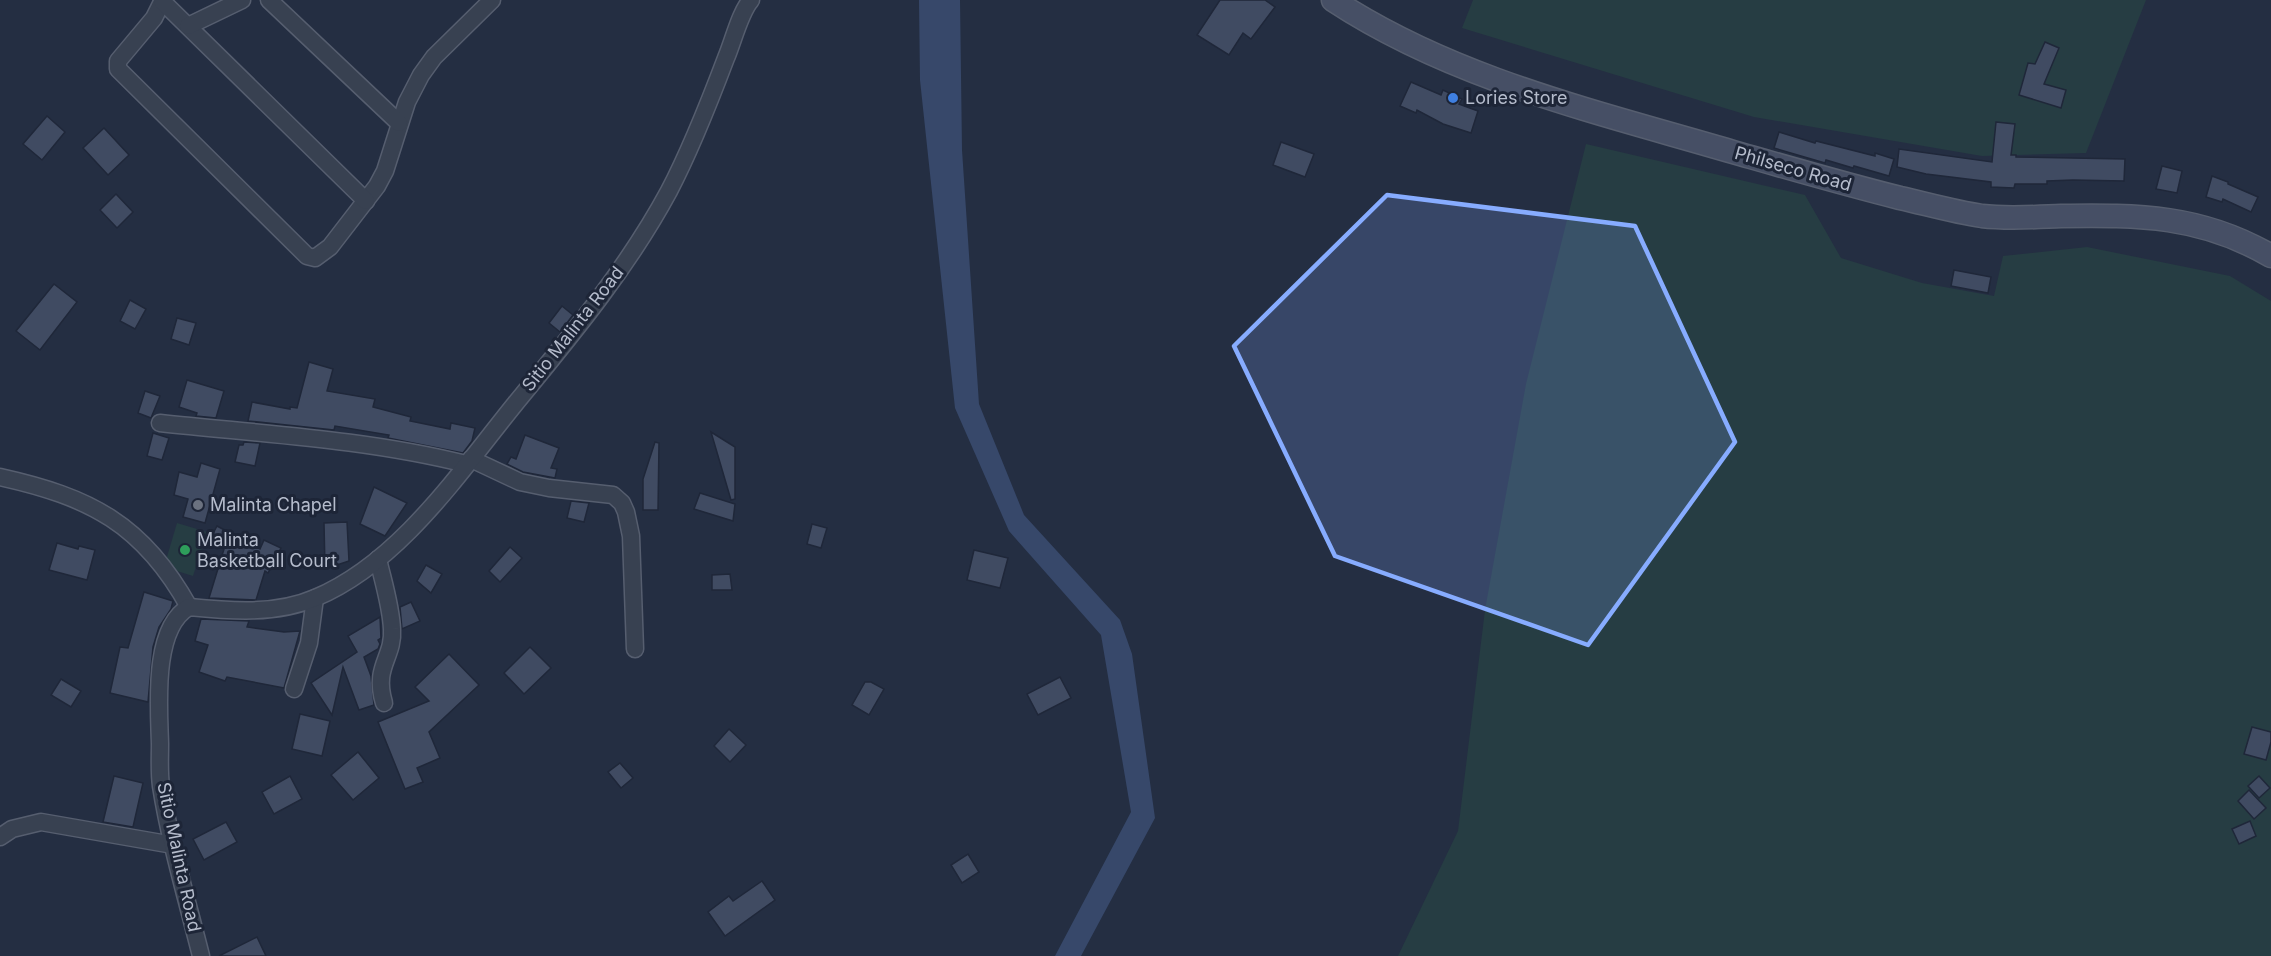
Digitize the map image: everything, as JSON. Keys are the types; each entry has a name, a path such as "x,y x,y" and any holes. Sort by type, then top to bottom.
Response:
{"street":[{"path":"188,26 242,0"},
{"path":"269,0 399,123"},
{"path":"366,201 163,1 154,18 118,61 118,69 148,100 307,256 315,258 321,255 366,201 385,171 412,89 434,57 492,0"},
{"name":"Sitio Malinta Road","path":"201,956 173,845 161,784 160,679 164,647 170,628 180,612 189,607 264,610 302,603 315,598 343,584 378,559 412,528 568,338 641,238 669,190 712,95 751,0"},
{"name":"Philseco Road","path":"1333,0 1389,33 1469,70 1586,109 1837,182 1982,216 2117,215 2178,220 2236,238 2271,256"},
{"path":"160,423 379,445 468,461 520,482 549,488 613,495 622,503 626,512 631,536 635,649"},
{"path":"0,477 77,499 126,528 161,561 189,607"},
{"path":"378,559 393,631 380,678 379,687 384,703"},
{"path":"294,689 307,653 315,598"},
{"path":"0,837 12,829 41,822 173,845"}],"highlighted area":[{"path":"1387,195 1635,226 1735,442 1588,645 1335,556 1234,346"}],"green space":[{"path":"1473,0 2146,0 2086,153 1982,156 1754,117 1462,28"},
{"path":"1586,144 1805,195 1841,258 1922,283 1994,296 2003,256 2087,247 2230,276 2271,301 2271,956 1398,956 1458,831 1485,610 1526,384"},
{"name":"Malinta Basketball Court","path":"177,523 207,532 193,576 164,567"}],"water":[{"path":"919,0 960,0 962,150 979,404 1024,515 1120,620 1132,654 1155,818 1081,956 1055,956 1131,812 1101,635 1009,531 955,408 920,80"}],"building":[{"path":"1220,0 1265,0 1275,7 1251,39 1243,33 1229,55 1197,35"},
{"path":"2045,42 2059,48 2044,84 2066,90 2061,108 2019,95 2028,63 2035,64"},
{"path":"1411,82 1441,95 1443,90 1462,99 1459,104 1478,111 1471,133 1443,124 1417,110 1416,113 1400,106"},
{"path":"47,116 65,132 42,160 23,144"},
{"path":"1996,122 2015,124 2011,155 2016,155 2016,157 2125,159 2124,181 2047,181 2047,184 2015,184 2014,188 1991,187 1991,182 1926,174 1897,167 1899,149 1992,162"},
{"path":"104,128 129,155 108,175 83,148"},
{"path":"1779,132 1815,143 1816,141 1894,159 1889,176 1826,160 1825,163 1774,148"},
{"path":"1281,142 1314,154 1305,177 1273,165"},
{"path":"2162,166 2182,171 2177,193 2156,189"},
{"path":"2212,176 2258,197 2251,212 2223,199 2222,202 2206,197"},
{"path":"116,194 133,212 117,228 100,210"},
{"path":"1954,270 1991,277 1988,293 1951,286"},
{"path":"54,284 77,302 40,350 16,331"},
{"path":"130,300 146,309 135,329 120,321"},
{"path":"562,306 573,315 560,332 549,323"},
{"path":"177,318 196,323 189,345 171,339"},
{"path":"309,362 333,369 327,391 375,399 373,407 411,417 410,421 450,429 451,423 475,428 472,441 463,453 388,438 389,435 335,426 334,430 248,421 252,402 290,409 290,407 297,408"},
{"path":"187,380 224,391 216,418 196,416 197,413 179,407"},
{"path":"145,391 160,396 151,418 138,413"},
{"path":"711,432 735,447 735,499 731,500"},
{"path":"153,433 169,438 162,460 147,456"},
{"path":"525,435 559,448 551,468 557,469 555,478 523,472 507,464 511,457 516,459"},
{"path":"244,442 260,443 255,466 235,462 239,445 243,445"},
{"path":"655,442 659,443 658,510 643,510 643,479"},
{"path":"201,463 220,469 205,523 183,517 188,499 174,495 179,472 197,477"},
{"path":"374,487 407,503 385,536 360,524"},
{"path":"700,493 735,504 733,521 694,509"},
{"path":"571,501 589,503 584,522 567,518"},
{"path":"347,522 349,561 325,569 324,523"},
{"path":"812,524 827,528 821,548 807,544"},
{"path":"217,526 260,549 264,540 281,548 268,573 265,571 256,600 209,598 224,549 209,541"},
{"path":"57,543 78,549 79,546 95,550 87,580 49,570"},
{"path":"510,547 522,558 500,582 489,571"},
{"path":"974,550 1008,558 1000,588 967,580"},
{"path":"426,565 442,574 431,593 417,581"},
{"path":"730,574 732,590 712,590 712,575"},
{"path":"144,592 173,601 171,609 159,627 153,647 148,702 110,693 120,647 128,648"},
{"path":"411,602 420,621 402,629 400,607"},
{"path":"380,617 381,638 378,640 380,644 378,649 364,657 371,676 374,705 359,710 343,667 332,715 311,683 357,652 348,636"},
{"path":"201,619 249,621 247,627 284,632 300,631 284,688 227,677 225,681 199,672 208,645 195,641"},
{"path":"530,647 551,668 524,694 504,673"},
{"path":"449,654 479,685 429,732 440,758 417,768 423,782 405,789 378,722 429,701 415,687"},
{"path":"1060,677 1071,698 1038,715 1027,694"},
{"path":"61,679 81,691 71,707 51,695"},
{"path":"865,682 871,682 884,689 869,715 852,705"},
{"path":"300,714 330,721 322,756 292,749"},
{"path":"2252,727 2271,732 2266,760 2244,754"},
{"path":"729,729 746,745 730,762 714,746"},
{"path":"358,752 379,778 353,800 331,775"},
{"path":"620,763 633,778 621,788 608,772"},
{"path":"114,776 143,783 133,827 103,822"},
{"path":"290,776 302,799 274,814 262,792"},
{"path":"2259,776 2270,788 2259,798 2248,786"},
{"path":"2249,790 2266,808 2254,819 2238,801"},
{"path":"2250,821 2256,836 2239,844 2232,829"},
{"path":"226,822 237,842 204,860 193,839"},
{"path":"968,854 979,872 962,883 951,865"},
{"path":"762,881 775,900 725,936 708,912 729,896 733,901"},
{"path":"257,937 266,956 219,956"}],"place":[{"name":"Lories Store","path":"1453,98"},
{"name":"Malinta Chapel","path":"198,505"},
{"name":"Malinta Basketball Court","path":"185,550"}]}
